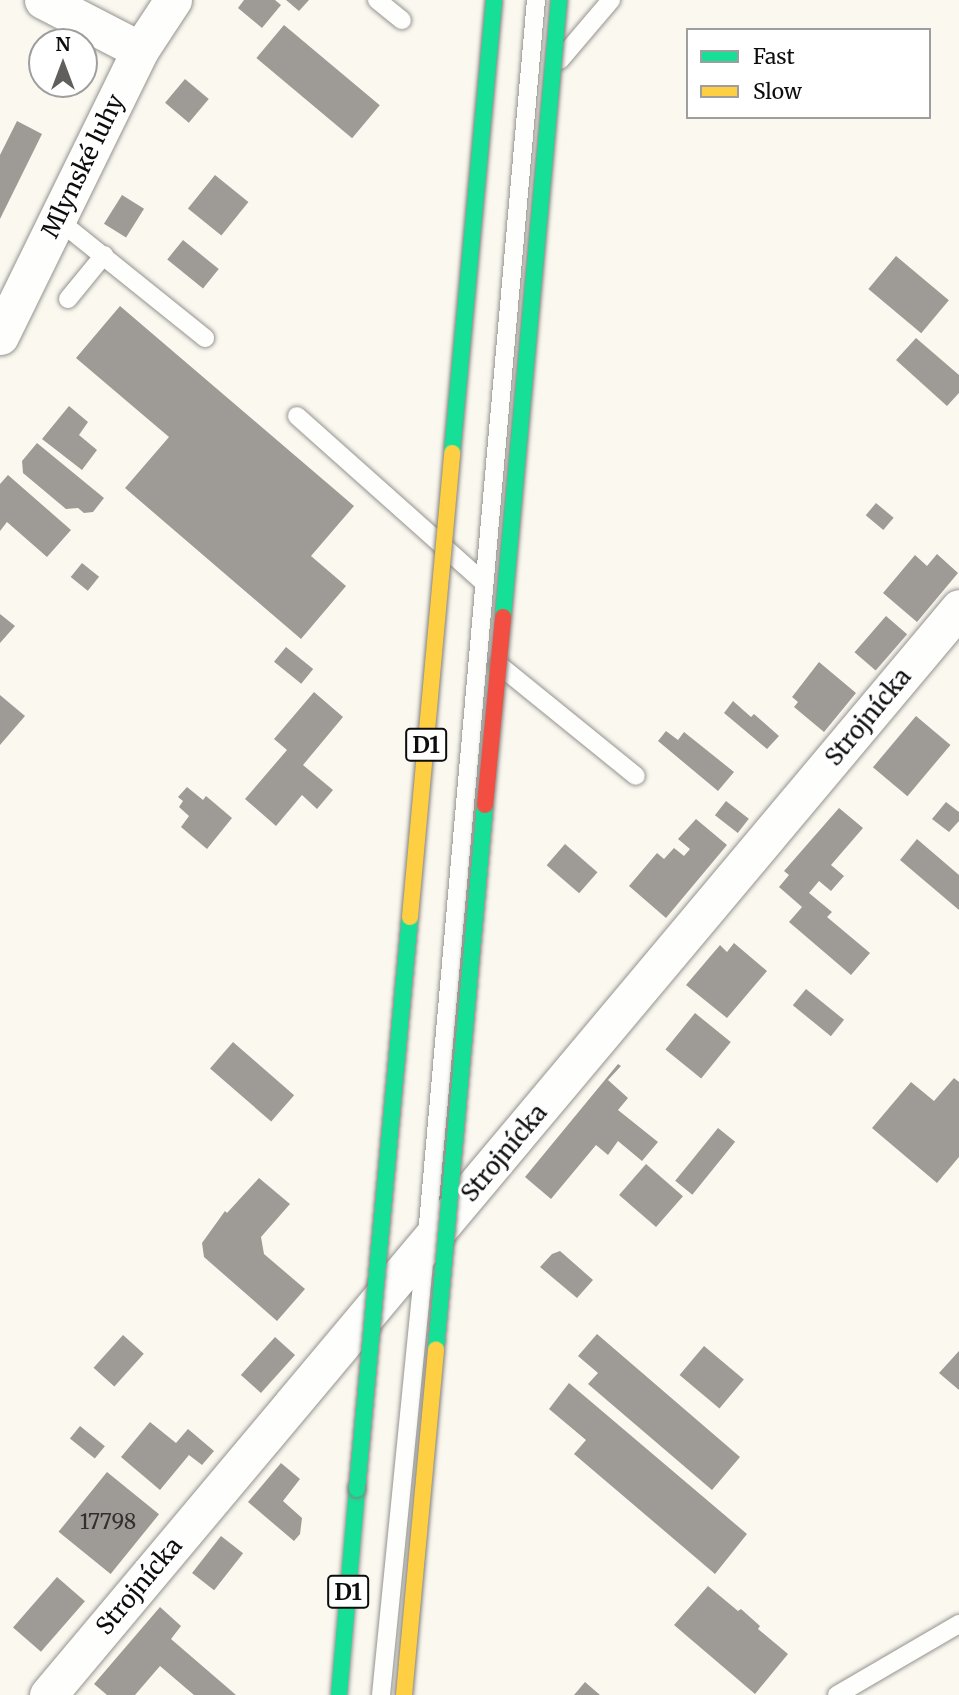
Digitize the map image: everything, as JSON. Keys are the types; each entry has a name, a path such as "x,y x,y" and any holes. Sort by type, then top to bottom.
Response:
{"highway":[{"name":"D1","path":"338,1695 494,0"},
{"path":"404,1695 559,0"}],"street":[{"path":"43,0 140,50"},
{"name":"Mlynské luhy","path":"0,336 140,50 173,0"},
{"name":"Strojnícka","path":"48,1695 959,608"}],"lane":[{"path":"377,0 402,20"},
{"path":"381,1695 426,1247 482,581 536,0"},
{"path":"529,98 611,0"},
{"path":"57,219 205,338"},
{"path":"68,299 104,255"},
{"path":"297,416 482,581"},
{"path":"477,648 636,776"},
{"path":"838,1695 959,1623"}],"building":[{"path":"244,0 275,0 281,5 262,28 238,8"},
{"path":"286,0 309,0 299,11"},
{"path":"284,25 380,105 352,138 256,58"},
{"path":"185,79 209,99 189,123 165,103"},
{"path":"17,121 42,134 0,219 0,155"},
{"path":"215,175 248,202 221,235 188,208"},
{"path":"122,195 144,209 126,238 104,224"},
{"path":"183,240 219,269 203,288 167,259"},
{"path":"896,256 949,300 921,333 868,289"},
{"path":"120,306 354,506 311,556 346,586 301,639 125,488 169,437 76,358"},
{"path":"916,338 959,375 959,393 947,406 896,360"},
{"path":"69,406 88,422 79,435 97,450 82,470 42,439"},
{"path":"37,443 104,498 93,512 84,513 78,508 66,509 23,473 22,461"},
{"path":"8,475 71,530 47,557 7,522 0,531 0,484"},
{"path":"876,503 894,518 883,530 866,515"},
{"path":"937,554 958,573 917,622 883,593 915,555 927,566"},
{"path":"82,563 99,577 88,591 71,577"},
{"path":"0,614 15,626 0,643"},
{"path":"886,616 907,634 876,671 855,652"},
{"path":"286,647 313,669 301,684 274,662"},
{"path":"819,662 856,693 824,732 794,707 798,702 792,697"},
{"path":"314,692 343,717 303,765 333,790 317,809 302,795 276,826 245,799 287,750 274,739"},
{"path":"0,695 25,716 0,745"},
{"path":"733,701 751,717 754,714 779,736 767,749 724,713"},
{"path":"916,716 950,745 907,796 873,767"},
{"path":"666,731 678,740 684,732 734,772 718,791 658,741"},
{"path":"187,787 203,800 206,796 232,818 207,849 181,827 189,816 179,807 183,801 178,797"},
{"path":"726,801 749,819 738,833 715,815"},
{"path":"946,802 959,812 959,821 949,832 932,819"},
{"path":"839,808 863,828 831,865 844,876 831,891 819,881 809,893 832,912 827,917 870,953 851,975 789,922 802,907 779,887 789,875 784,871"},
{"path":"696,819 727,845 666,918 629,886 657,853 664,859 674,848 684,856 690,849 678,839"},
{"path":"917,839 959,875 959,910 900,860"},
{"path":"565,844 597,872 579,893 547,865"},
{"path":"734,943 767,971 727,1018 686,985 720,945 727,952"},
{"path":"806,989 844,1020 831,1036 793,1005"},
{"path":"695,1013 731,1042 701,1078 665,1050"},
{"path":"233,1042 294,1095 271,1122 210,1068"},
{"path":"618,1064 621,1066 608,1080 628,1098 618,1110 658,1142 642,1161 618,1141 608,1155 596,1145 551,1199 525,1177"},
{"path":"954,1078 959,1082 959,1157 937,1183 872,1128 911,1082 934,1101"},
{"path":"718,1128 735,1142 692,1195 675,1181"},
{"path":"646,1164 683,1196 656,1227 619,1195"},
{"path":"259,1178 290,1204 261,1237 264,1254 305,1289 277,1321 204,1257 202,1243 225,1211 227,1213"},
{"path":"560,1251 593,1280 577,1298 540,1267 552,1254"},
{"path":"597,1334 740,1457 712,1490 588,1384 598,1373 578,1356"},
{"path":"123,1335 144,1354 114,1386 94,1368"},
{"path":"275,1337 295,1355 261,1393 241,1375"},
{"path":"704,1346 744,1379 719,1409 680,1375"},
{"path":"959,1351 959,1390 939,1373"},
{"path":"569,1383 747,1534 715,1574 574,1454 586,1440 549,1409"},
{"path":"150,1422 176,1443 188,1429 214,1451 202,1465 189,1455 160,1490 121,1457"},
{"path":"80,1426 105,1446 95,1459 70,1438"},
{"path":"281,1463 300,1479 283,1501 302,1518 300,1534 294,1541 248,1502"},
{"path":"107,1472 159,1514 111,1574 59,1532"},
{"path":"221,1536 243,1553 214,1590 192,1573"},
{"path":"57,1577 85,1601 41,1652 13,1628"},
{"path":"708,1586 738,1611 741,1609 760,1626 758,1629 788,1654 755,1694 674,1625"},
{"path":"160,1607 181,1626 171,1639 236,1695 194,1695 160,1666 135,1695 107,1695 94,1684"},
{"path":"585,1682 600,1695 574,1695"}],"traffic: fast":[{"path":"452,453 494,0"},
{"path":"503,617 559,0"},
{"path":"436,1349 485,805"},
{"path":"357,1489 410,917"},
{"path":"339,1695 357,1489"}],"traffic: slow":[{"path":"410,917 452,453"},
{"path":"404,1695 436,1349"}],"traffic: jam":[{"path":"485,805 503,617"}]}
